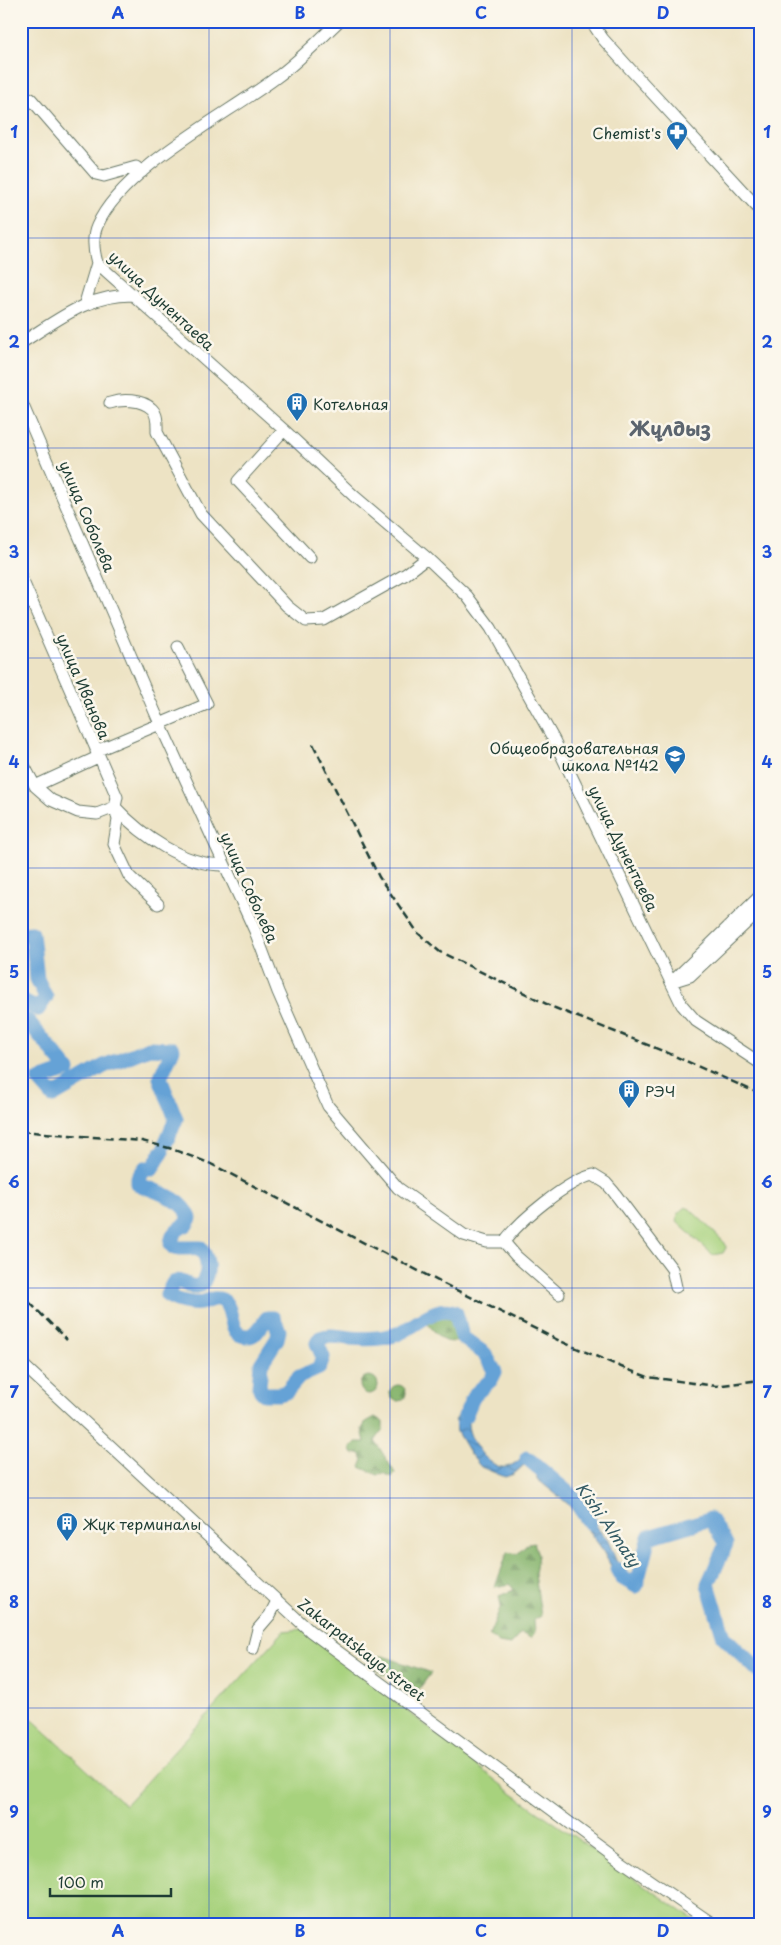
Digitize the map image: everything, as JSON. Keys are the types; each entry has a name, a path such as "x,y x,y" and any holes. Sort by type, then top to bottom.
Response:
{"street":[{"name":"улица Дунентаева","path":"340,21 277,77 142,172 123,188 96,227 94,242 97,263 467,596 491,628 554,740 682,1005 696,1021 760,1063"},
{"path":"591,21 603,39 760,210"},
{"path":"21,98 31,99 96,174 104,176 136,167 142,172"},
{"path":"84,303 97,263"},
{"path":"21,343 84,303 112,296 132,295"},
{"path":"110,403 120,399 142,404 153,409 157,418 157,432 201,514 287,606 306,621 324,620 406,574 427,558"},
{"name":"улица Соболева","path":"21,401 160,726 255,931 278,992 328,1106 398,1188 464,1235 487,1242 504,1242"},
{"path":"284,430 238,480 310,558"},
{"name":"улица Иванова","path":"21,577 117,797 115,807 118,820 114,844 130,876 158,904"},
{"path":"35,786 97,754 207,704 178,647"},
{"path":"21,760 35,786 51,800 78,812 98,814 115,807 143,833 161,843 199,862 208,865 224,865"},
{"path":"672,982 760,896"},
{"path":"672,982 690,976 757,917"},
{"path":"559,1294 516,1256 504,1242 517,1226 569,1185 581,1178 593,1176 606,1183 613,1191 672,1269 676,1287"},
{"name":"Zakarpatskaya street","path":"21,1363 310,1631 398,1698 620,1860 713,1924"},
{"path":"253,1649 258,1629 270,1615 277,1601"}],"green space":[{"path":"685,1207 690,1209 725,1243 726,1248 723,1253 713,1255 677,1222 678,1213"},
{"path":"438,1314 451,1320 455,1326 456,1341 444,1340 428,1324 430,1319"},
{"path":"365,1376 373,1376 378,1381 376,1392 365,1394 360,1389 360,1381"},
{"path":"398,1385 406,1393 398,1401 390,1393"},
{"path":"375,1417 383,1422 383,1430 375,1441 395,1473 392,1477 383,1473 378,1475 360,1467 363,1460 360,1453 353,1454 350,1448 356,1442 365,1442 362,1429 366,1422"},
{"path":"534,1542 538,1555 535,1574 541,1616 534,1620 535,1632 531,1638 521,1633 510,1645 499,1643 489,1635 501,1606 499,1596 514,1590 510,1584 495,1587 507,1552 517,1554 529,1543"},
{"path":"303,1629 513,1794 700,1924 21,1924 21,1709 125,1805 284,1631"},
{"path":"383,1656 431,1673 419,1689 410,1691 394,1672 382,1675 368,1661 369,1657"}],"water":[{"path":"469,1396 475,1400 468,1419 469,1428 474,1442 484,1456 495,1465 501,1467 508,1467 514,1464 525,1455 532,1457 550,1482 565,1493 608,1540 620,1570 626,1577 631,1576 628,1588 621,1584 600,1546 568,1504 537,1479 537,1471 533,1465 526,1463 514,1474 505,1477 481,1467 470,1454 457,1432 455,1421"}],"waterway":[{"name":"Kіshі Almaty","path":"21,934 32,933 37,979 46,997 38,1009 21,1001"},
{"name":"Kіshі Almaty","path":"21,1019 28,1021 68,1070 39,1080 53,1096 104,1066 149,1048 173,1049 160,1078 176,1119 166,1142"},
{"name":"Kіshі Almaty","path":"162,1152 152,1169 145,1168 138,1178 138,1184 168,1196 181,1205 190,1218 186,1225 175,1232 171,1244 174,1248 201,1248 207,1262 206,1276 201,1285 193,1287 179,1281 173,1283 167,1295 192,1303 214,1299 222,1300 229,1309 234,1327 241,1335 248,1336 254,1334 267,1318 273,1318 279,1331 277,1339 261,1364 259,1386 264,1394 286,1392 299,1377 319,1368 323,1357 317,1343 320,1338 331,1336 350,1338 386,1337 404,1331 433,1313 448,1310 456,1313 462,1337 485,1354 495,1372 491,1380 474,1395 465,1416"},
{"name":"Kіshі Almaty","path":"527,1458 572,1496 590,1523"},
{"name":"Kіshі Almaty","path":"617,1569 622,1578 636,1586 649,1537 710,1519 726,1544 708,1584 724,1637 760,1672"}],"railway":[{"path":"313,744 379,877 418,933 440,952 555,1008 668,1053 760,1094"},
{"path":"21,1131 142,1141 169,1148 209,1163 442,1283 560,1341 648,1377 716,1386 760,1380"},
{"path":"21,1294 67,1340"}],"place":[{"name":"Chemist's","path":"677,151"},
{"name":"Котельная","path":"297,422"},
{"name":"Общеобразовательная школа №142","path":"675,775"},
{"name":"РЭЧ","path":"629,1109"},
{"name":"Жүк терминалы","path":"67,1542"}],"district":[{"name":"Жұлдыз","path":"670,428"}]}
